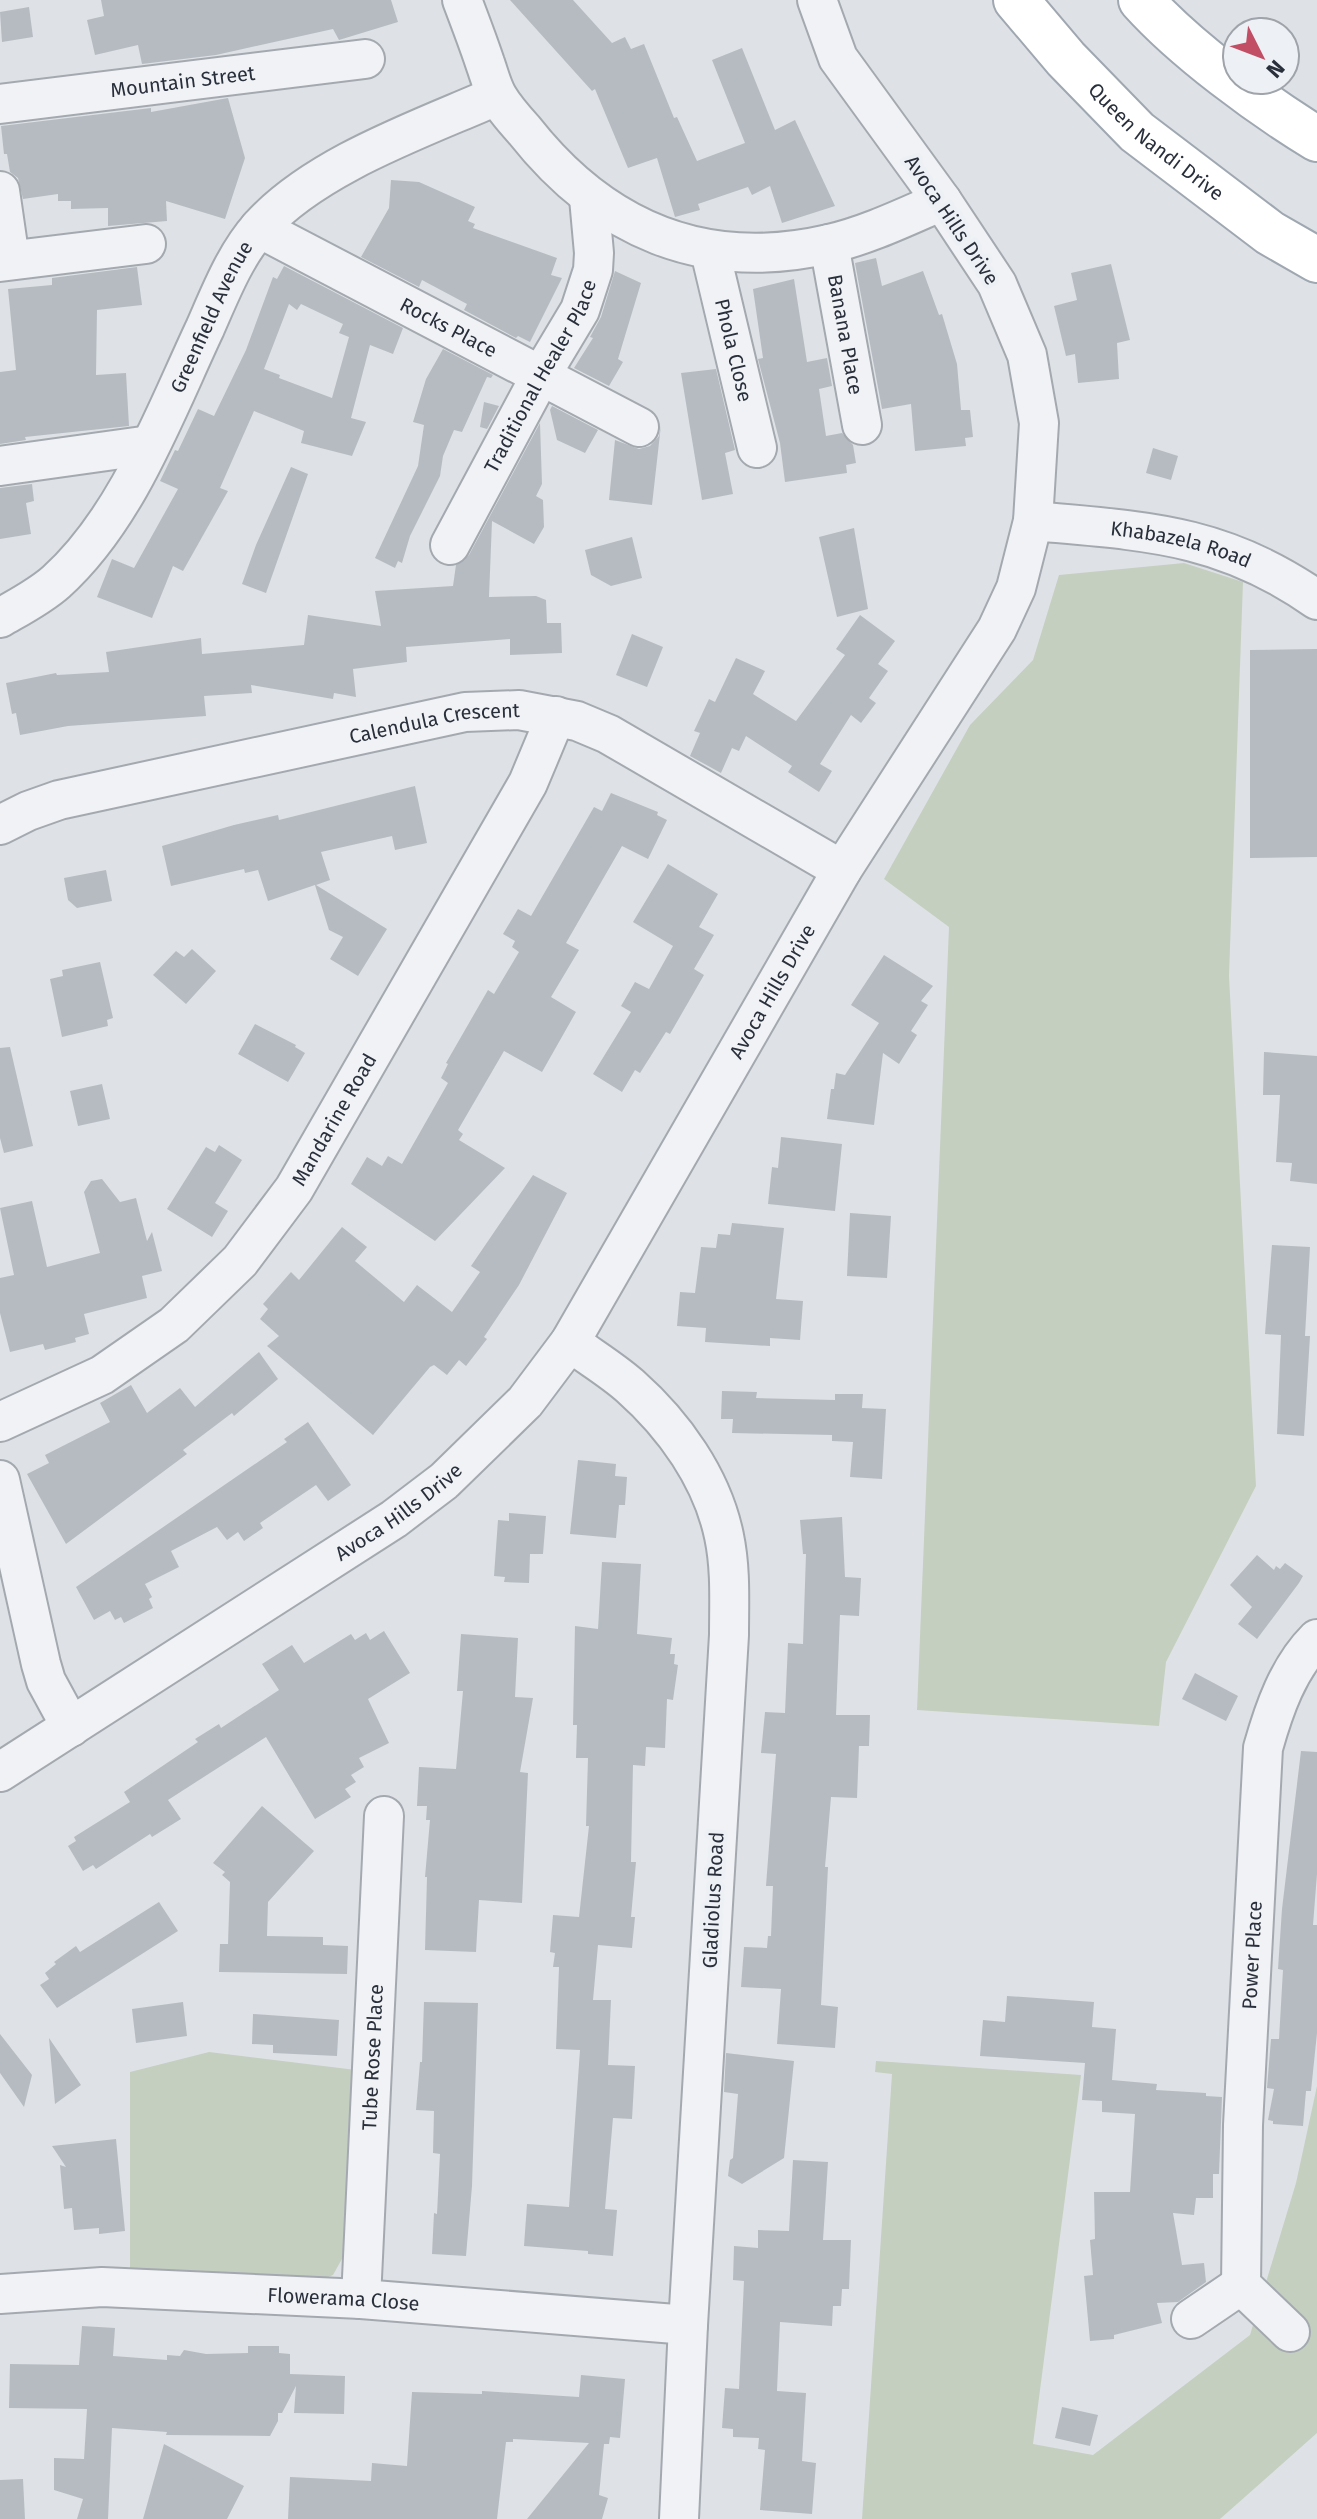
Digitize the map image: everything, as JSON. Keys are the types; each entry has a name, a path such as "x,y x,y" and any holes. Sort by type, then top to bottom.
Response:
{"main road":[{"name":"Queen Nandi Drive","path":"1016,0 1066,59 1137,132 1270,233 1317,260"},
{"path":"1141,0 1231,79 1317,139"}],"street":[{"path":"462,0 496,96 541,152 589,198 631,224 670,240 710,251 755,253 829,244 884,226 942,201"},
{"name":"Avoca Hills Drive","path":"0,1772 381,1528 431,1491 525,1402 570,1342 842,870 997,629 1016,588 1033,521 1039,423 1027,355 997,284 942,201 838,58 817,0"},
{"name":"Mountain Street","path":"0,104 365,59"},
{"name":"Greenfield Avenue","path":"0,618 54,584 99,533 150,445 230,272 259,228 295,196 323,177 496,96"},
{"path":"0,191 5,261 146,244"},
{"name":"Traditional Healer Place","path":"450,545 541,375 580,310 591,279 594,253 589,198"},
{"name":"Rocks Place","path":"259,228 639,427"},
{"name":"Banana Place","path":"829,244 862,425"},
{"name":"Phola Close","path":"710,251 757,448"},
{"path":"0,466 150,445"},
{"name":"Khabazela Road","path":"1033,521 1157,533 1210,545 1259,564 1317,600"},
{"name":"Calendula Crescent","path":"0,825 59,800 465,712 519,710 556,716 608,734 842,870"},
{"name":"Mandarine Road","path":"0,1422 102,1375 174,1325 240,1261 294,1189 528,783 556,716"},
{"name":"Gladiolus Road","path":"570,1342 630,1386 666,1422 697,1466 715,1504 725,1537 730,1575 679,2519"},
{"path":"0,1480 41,1664 71,1727"},
{"name":"Power Place","path":"1241,2285 1243,2125 1263,1748 1272,1716 1288,1679 1317,1639"},
{"name":"Tube Rose Place","path":"361,2299 384,1816"},
{"path":"1191,2319 1241,2285 1290,2332"},
{"name":"Flowerama Close","path":"0,2294 102,2287 361,2299 688,2325"}],"green space":[{"path":"1184,563 1243,582 1229,976 1256,1486 1166,1662 1159,1726 917,1710 949,927 884,879 970,725 1033,660 1059,575"},
{"path":"209,2052 356,2070 347,2250 333,2275 308,2285 130,2273 130,2072"},
{"path":"876,2061 1081,2075 1033,2444 1093,2455 1250,2335 1296,2183 1317,2086 1317,2433 1220,2519 862,2519 892,2074 875,2072"}],"building":[{"path":"101,0 391,0 398,22 339,40 333,29 216,55 142,64 138,45 95,55 87,20 104,16"},
{"path":"510,0 573,0 612,43 625,37 631,49 644,44 674,118 677,117 697,161 745,143 712,60 742,48 775,130 795,120 835,206 782,223 770,186 752,195 748,187 698,204 700,210 675,217 657,158 628,168 595,89 592,91"},
{"path":"29,7 33,37 2,42 0,12"},
{"path":"228,98 245,158 225,219 166,201 167,221 108,226 108,208 71,209 71,201 58,201 58,194 23,199 18,178 10,172 7,154 4,154 1,126 151,108 151,112"},
{"path":"391,180 419,182 475,207 468,221 475,224 473,228 557,258 551,275 562,278 530,342 518,336 516,338 464,310 467,304 422,280 419,287 361,257 389,208"},
{"path":"876,258 882,286 923,271 939,315 942,314 957,364 961,410 970,410 973,437 965,438 966,446 915,451 911,404 882,409 855,263"},
{"path":"1111,264 1130,340 1117,343 1119,379 1078,383 1075,354 1066,356 1054,306 1077,300 1071,273"},
{"path":"284,266 403,328 393,354 370,345 351,418 366,422 352,456 301,443 304,431 254,411 220,488 228,491 183,571 173,566 152,618 97,597 112,559 134,568 178,489 160,481 175,450 178,451 198,409 214,416 246,350 273,277 277,279","holes":["289,304 297,310 301,304 343,324 339,333 349,337 332,398 264,369"]},
{"path":"137,267 142,305 97,310 96,375 126,373 129,426 25,437 26,440 0,444 0,372 16,370 8,289 52,285 52,278"},
{"path":"615,271 641,283 618,359 623,362 609,386 574,368 593,338 590,337 601,317"},
{"path":"794,279 807,362 827,358 832,386 819,389 826,436 842,433 853,445 856,463 846,465 847,473 785,482 780,443 758,359 763,358 753,289"},
{"path":"443,349 493,375 487,377 462,432 454,430 443,456 440,476 410,536 402,563 398,561 395,568 375,558 418,466 424,425 413,422 426,379"},
{"path":"716,369 735,450 725,453 733,494 702,500 681,373"},
{"path":"484,402 499,406 487,429 480,427"},
{"path":"552,406 598,430 585,453 557,440 550,410"},
{"path":"540,423 542,484 536,496 543,500 544,527 534,544 492,521 489,597 536,596 546,600 547,623 561,623 562,653 510,655 510,639 406,647 407,662 353,669 356,697 334,693 333,699 251,685 252,693 204,696 206,716 68,726 20,735 6,683 56,673 109,672 106,652 201,638 202,654 304,645 308,615 381,626 375,591 453,586 456,565 469,555"},
{"path":"661,425 652,505 609,500 615,440 639,449 650,446 659,436"},
{"path":"1153,448 1178,456 1171,480 1146,473"},
{"path":"291,467 308,474 266,593 242,584"},
{"path":"32,484 34,501 26,503 31,534 0,539 0,488"},
{"path":"854,528 868,609 837,617 819,537"},
{"path":"632,537 642,578 611,586 591,575 585,550"},
{"path":"860,615 895,641 878,664 888,671 869,698 876,703 861,723 851,715 820,764 832,771 819,792 788,772 792,766 746,736 739,751 732,748 721,773 690,756 700,733 694,731 709,699 715,702 736,658 765,671 753,694 796,721 845,655 836,649"},
{"path":"632,634 663,647 647,687 616,675"},
{"path":"1317,649 1317,857 1250,858 1250,650"},
{"path":"415,786 427,843 395,850 392,836 321,852 330,880 316,885 387,929 358,976 330,959 343,937 329,930 315,885 268,901 258,870 245,873 244,869 171,886 162,846 234,825 278,815 279,820"},
{"path":"611,793 658,812 657,815 667,820 648,859 622,846 566,943 579,950 551,997 576,1012 542,1072 504,1051 458,1130 463,1134 459,1140 505,1168 435,1241 351,1184 367,1157 382,1166 388,1156 402,1164 448,1083 441,1078 446,1063 488,990 494,994 519,952 512,947 515,941 503,934 518,909 531,916 594,807 602,811"},
{"path":"668,864 718,894 699,927 714,935 694,969 704,975 670,1034 666,1032 640,1073 635,1070 622,1092 593,1074 631,1012 621,1006 635,982 649,989 673,946 633,922"},
{"path":"106,870 112,901 77,908 68,900 64,878"},
{"path":"192,949 216,971 186,1004 153,975 176,951 184,957"},
{"path":"884,955 933,986 921,1001 928,1005 911,1031 917,1035 899,1064 883,1053 874,1125 827,1119 836,1073 845,1075 879,1023 851,1005"},
{"path":"100,962 113,1018 107,1020 108,1026 62,1037 50,979 63,976 62,970"},
{"path":"255,1024 296,1045 305,1053 288,1082 238,1054"},
{"path":"10,1047 33,1146 4,1153 0,1138 0,1048"},
{"path":"1264,1052 1317,1056 1317,1184 1290,1181 1292,1163 1276,1162 1280,1095 1263,1095"},
{"path":"102,1084 110,1119 78,1126 70,1091"},
{"path":"781,1137 842,1144 835,1211 768,1204 772,1167 778,1168"},
{"path":"219,1145 242,1160 215,1203 228,1211 212,1237 167,1209 206,1147 215,1152"},
{"path":"533,1175 567,1193 519,1285 484,1337 487,1339 466,1366 459,1360 447,1375 434,1365 430,1367 373,1435 267,1346 279,1336 260,1319 268,1309 263,1304 291,1272 299,1280 342,1227 367,1247 355,1261 404,1302 417,1285 452,1312 480,1272 471,1266"},
{"path":"102,1179 120,1202 136,1198 147,1241 152,1232 162,1271 142,1276 147,1298 84,1314 89,1334 75,1338 76,1342 45,1350 43,1344 10,1352 0,1313 0,1278 14,1275 0,1208 32,1201 47,1267 100,1253 84,1192 91,1181"},
{"path":"850,1213 891,1216 887,1278 847,1276"},
{"path":"732,1223 784,1228 776,1299 803,1301 800,1340 770,1338 770,1346 705,1342 706,1328 677,1326 680,1292 695,1293 701,1247 716,1248 718,1234 730,1235"},
{"path":"1272,1245 1310,1247 1305,1336 1310,1336 1304,1436 1277,1434 1281,1335 1265,1334"},
{"path":"259,1352 278,1379 234,1416 232,1413 183,1450 187,1454 66,1544 27,1474 49,1463 45,1455 110,1422 100,1403 131,1385 147,1413 180,1388 195,1407"},
{"path":"722,1391 757,1392 756,1398 835,1400 835,1394 863,1394 862,1408 886,1409 882,1479 850,1477 853,1442 832,1441 832,1435 732,1433 733,1419 721,1419"},
{"path":"308,1422 351,1485 328,1501 316,1485 260,1523 263,1528 244,1541 238,1532 227,1540 217,1527 171,1551 179,1567 145,1584 152,1597 149,1599 153,1608 124,1623 121,1617 115,1620 110,1611 94,1620 76,1587 287,1442 284,1439"},
{"path":"578,1460 616,1464 615,1476 627,1477 625,1505 619,1505 616,1538 570,1534"},
{"path":"509,1513 546,1516 543,1554 530,1554 529,1583 504,1582 505,1577 494,1576 498,1520 509,1521"},
{"path":"842,1517 845,1577 861,1578 859,1616 840,1615 836,1715 870,1715 869,1746 859,1746 857,1798 831,1797 825,1867 828,1867 821,2005 838,2007 835,2048 777,2044 781,1989 741,1987 744,1947 767,1948 768,1936 771,1936 773,1886 766,1886 776,1754 761,1753 765,1712 785,1713 788,1643 803,1644 806,1554 803,1554 800,1520"},
{"path":"1257,1555 1274,1570 1285,1563 1303,1576 1257,1639 1238,1624 1252,1607 1230,1585"},
{"path":"602,1562 641,1564 637,1634 672,1638 670,1654 675,1654 674,1664 678,1665 673,1700 667,1699 665,1748 646,1747 645,1766 633,1765 631,1862 636,1862 631,1917 635,1917 632,1948 598,1945 593,2000 611,2000 608,2065 635,2066 632,2119 613,2118 605,2209 617,2210 613,2256 524,2246 527,2204 569,2207 580,2050 556,2049 559,1967 553,1967 555,1953 550,1952 553,1915 579,1917 589,1826 586,1826 588,1758 576,1758 577,1725 573,1725 575,1626 598,1629"},
{"path":"384,1631 410,1673 368,1699 389,1743 359,1758 364,1767 351,1775 356,1782 345,1789 351,1797 315,1819 266,1737 168,1800 181,1819 152,1837 150,1834 96,1869 93,1865 83,1871 68,1846 76,1841 74,1837 130,1802 124,1792 198,1742 195,1739 219,1724 221,1728 279,1690 262,1664 292,1645 304,1663 351,1634 355,1640 366,1633 370,1640"},
{"path":"461,1634 518,1638 515,1697 533,1698 520,1772 528,1773 522,1903 479,1900 476,1952 425,1950 425,1877 430,1820 426,1820 427,1806 417,1806 419,1767 456,1769 463,1691 457,1691"},
{"path":"1195,1673 1238,1696 1226,1721 1182,1699"},
{"path":"1301,1751 1317,1752 1317,1874 1313,1925 1317,1925 1317,2033 1311,2091 1306,2091 1303,2126 1273,2124 1268,2120 1274,2089 1267,2088 1271,2039 1279,2039 1283,1970 1278,1969 1282,1909"},
{"path":"262,1806 314,1851 268,1902 267,1936 323,1937 323,1945 348,1946 347,1974 219,1972 220,1944 228,1944 230,1882 222,1875 225,1872 213,1863"},
{"path":"159,1902 178,1931 57,2008 40,1985 49,1979 45,1973 56,1964 54,1962 76,1946 80,1952"},
{"path":"1007,1996 1094,2002 1092,2027 1116,2029 1112,2080 1157,2084 1156,2090 1222,2097 1219,2174 1213,2174 1213,2198 1196,2198 1194,2215 1173,2213 1182,2265 1204,2263 1206,2282 1178,2302 1157,2303 1162,2323 1114,2335 1114,2339 1090,2341 1084,2276 1093,2275 1090,2240 1095,2239 1094,2192 1130,2192 1135,2114 1102,2112 1102,2101 1082,2100 1085,2063 980,2056 983,2020 1005,2022"},
{"path":"183,2002 187,2036 136,2043 132,2009"},
{"path":"424,2002 478,2003 472,2186 466,2256 432,2254 440,2154 433,2153 434,2111 416,2110 422,2062"},
{"path":"253,2014 339,2020 337,2056 273,2053 273,2045 252,2044"},
{"path":"0,2034 32,2075 24,2107 0,2073"},
{"path":"49,2038 81,2085 55,2104"},
{"path":"726,2053 794,2061 784,2158 742,2184 728,2176 733,2158 738,2094 724,2092"},
{"path":"116,2139 125,2231 99,2234 99,2228 74,2230 72,2208 64,2209 60,2165 66,2167 52,2146"},
{"path":"793,2160 828,2162 823,2240 851,2240 849,2289 842,2289 841,2306 833,2306 832,2326 780,2322 777,2391 806,2393 802,2461 816,2463 812,2514 760,2510 765,2450 758,2449 759,2438 733,2437 733,2429 722,2428 725,2388 739,2389 744,2281 733,2280 734,2246 758,2248 758,2230 789,2231"},
{"path":"82,2326 115,2328 113,2356 167,2360 167,2355 180,2356 184,2350 206,2354 248,2353 248,2346 279,2346 279,2353 290,2354 290,2374 345,2376 344,2414 294,2413 296,2386 282,2413 278,2413 278,2421 270,2436 166,2435 167,2432 112,2428 108,2519 77,2519 83,2499 54,2490 54,2458 84,2459 87,2409 9,2408 10,2364 79,2365"},
{"path":"581,2375 625,2379 620,2438 610,2437 609,2444 604,2444 599,2495 608,2498 602,2519 527,2519 589,2443 513,2439 513,2442 506,2442 497,2519 288,2519 290,2477 371,2481 372,2463 407,2466 412,2392 482,2394 482,2391 579,2397"},
{"path":"1062,2407 1098,2415 1090,2446 1055,2438"},
{"path":"164,2444 244,2486 227,2519 143,2519"},
{"path":"23,2479 25,2519 0,2519 0,2480"}]}
